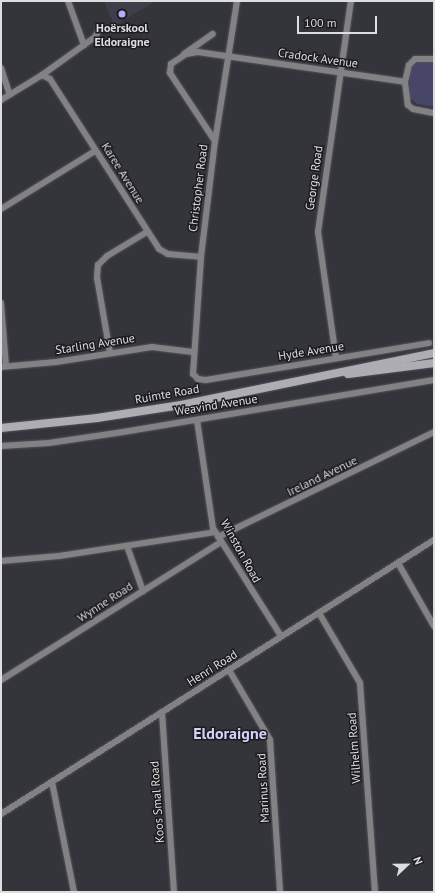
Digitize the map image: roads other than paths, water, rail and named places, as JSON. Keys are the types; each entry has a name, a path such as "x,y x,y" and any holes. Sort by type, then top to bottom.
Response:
{"main road":[{"name":"Ruimte Road","path":"337,375 367,365 434,353"},
{"name":"Ruimte Road","path":"1,428 97,418 337,375 370,373 434,363"},
{"path":"424,365 434,367"}],"street":[{"path":"68,1 84,45"},
{"name":"Christopher Road","path":"196,378 191,369 201,257 215,141 237,1"},
{"name":"George Road","path":"336,358 318,232 351,1"},
{"path":"1,100 42,75 84,45 98,32"},
{"path":"212,34 176,60 170,68 171,76 215,141"},
{"name":"Cradock Avenue","path":"176,60 198,52 405,82"},
{"path":"434,59 415,60 409,65 405,82 408,105 413,109 434,113"},
{"path":"1,68 10,95"},
{"name":"Karee Avenue","path":"42,75 50,79 147,232 164,253 201,257"},
{"path":"1,209 96,151"},
{"path":"110,353 97,278 98,265 107,256 147,232"},
{"path":"1,303 4,366"},
{"name":"Hyde Avenue","path":"196,378 206,380 429,343"},
{"name":"Starling Avenue","path":"4,366 56,362 152,347 193,352"},
{"name":"Weavind Avenue","path":"1,446 49,443 197,420 434,380"},
{"name":"Winston Road","path":"197,420 218,537 281,636"},
{"name":"Ireland Avenue","path":"1,561 59,556 127,546 218,537 434,432"},
{"name":"Wynne Road","path":"1,680 143,591 218,537"},
{"name":"Henri Road","path":"1,814 434,540"},
{"path":"127,546 143,591"},
{"path":"398,563 434,626"},
{"name":"Wilhelm Road","path":"319,613 360,682 375,892"},
{"name":"Marinus Road","path":"229,670 270,740 280,892"},
{"name":"Koos Smal Road","path":"162,712 174,892"},
{"path":"52,782 74,892"}],"place":[{"name":"Hoërskool Eldoraigne","path":"122,14"}],"district":[{"name":"Eldoraigne","path":"230,733"}]}
